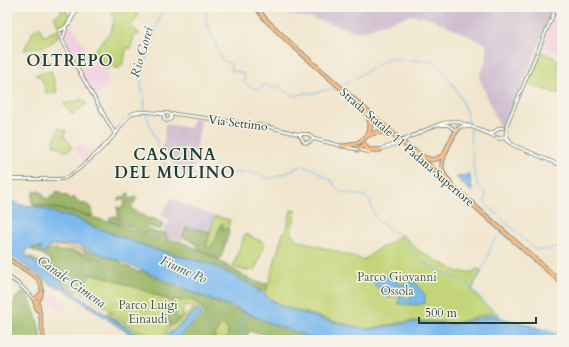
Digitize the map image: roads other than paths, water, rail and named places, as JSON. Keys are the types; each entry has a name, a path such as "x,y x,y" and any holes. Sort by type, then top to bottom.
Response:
{"highway":[{"name":"Strada Statale 11 Padana Superiore","path":"257,7 277,31 359,105 562,282"},
{"name":"Strada Statale 11 Padana Superiore","path":"257,7 291,41 536,259"},
{"path":"358,150 364,144 370,129 370,120 359,105"},
{"path":"452,128 452,138"},
{"path":"451,183 444,175 442,163 452,138 459,128"},
{"path":"342,146 354,145 373,133 380,131 398,139"},
{"path":"364,144 368,150 380,150"},
{"path":"413,150 426,159 432,160 438,159 446,153"}],"main road":[{"path":"7,258 23,271 34,276 40,283 41,293 37,299 44,340"}],"street":[{"path":"77,7 63,33 64,41 75,64 115,134"},
{"path":"511,144 506,135 507,124 553,15 554,7"},
{"path":"8,180 65,178 82,166 115,134 132,114 146,112 165,115 169,114 171,116 170,120 167,121 164,119 165,115"},
{"name":"Via Settimo","path":"171,116 177,115 261,125 303,136"},
{"path":"439,126 444,123 457,121 488,134 496,135 500,139 504,138 511,144 562,166"},
{"path":"452,128 453,122"},
{"path":"459,128 460,123"},
{"path":"314,139 307,143 302,141 303,136 308,134 314,139 368,152 380,150 446,124 452,128 465,126 473,127"},
{"path":"496,135 497,124 506,131"},
{"path":"488,134 492,134 507,124"},
{"path":"7,276 20,284 37,299"}],"water":[{"path":"469,173 472,192 456,177 465,176"},
{"name":"Fiume Po","path":"7,198 20,205 34,206 58,214 59,216 74,217 91,226 156,250 213,265 248,283 282,307 329,321 368,329 413,322 456,324 490,315 562,335 562,340 316,340 265,321 234,307 207,298 123,262 78,245 52,245 43,253 40,252 42,247 26,249 26,256 60,279 63,285 144,340 138,340 62,288 52,285 12,257 11,248 7,248"},
{"path":"389,275 396,279 397,283 400,284 415,282 425,295 425,303 416,305 398,304 400,297 398,295 387,298 388,293 379,289 374,284 376,280","holes":["406,287 411,294 410,299 406,298 402,295 403,288"]},
{"path":"198,309 203,313 175,340 163,340"}],"waterway":[{"name":"Rio Gorei","path":"159,148 144,109 145,104 141,84 146,61 163,7"},
{"path":"205,7 207,24 222,60 231,64 231,70 243,73 245,83 253,88 260,90 263,85 272,88 277,86 285,92 295,96 304,93 315,93 340,88"},
{"path":"344,85 390,58 435,62 458,93 466,111 469,124"},
{"path":"470,129 474,171 478,186 486,194 485,203 534,249 543,250 550,249 552,247 562,250"},
{"path":"160,150 166,168 179,175 185,173 202,176 247,172 273,178 301,166"},
{"path":"304,167 313,169 332,181 341,192 365,196 370,201 374,215 380,223 398,234"},
{"path":"498,236 491,246 485,264 476,280 473,290 487,306 504,319"},
{"path":"400,237 406,241 420,261 466,283 473,290"},
{"path":"244,340 239,327 245,321 247,313"}],"district":[{"name":"OLTREPO","path":"70,60"},
{"name":"CASCINA DEL MULINO","path":"175,163"}],"park label":[{"name":"Parco Giovanni Ossola","path":"397,284"},
{"name":"Parco Luigi Einaudi","path":"148,312"}],"water label":[{"name":"Canale Cimena","path":"72,281"}]}
